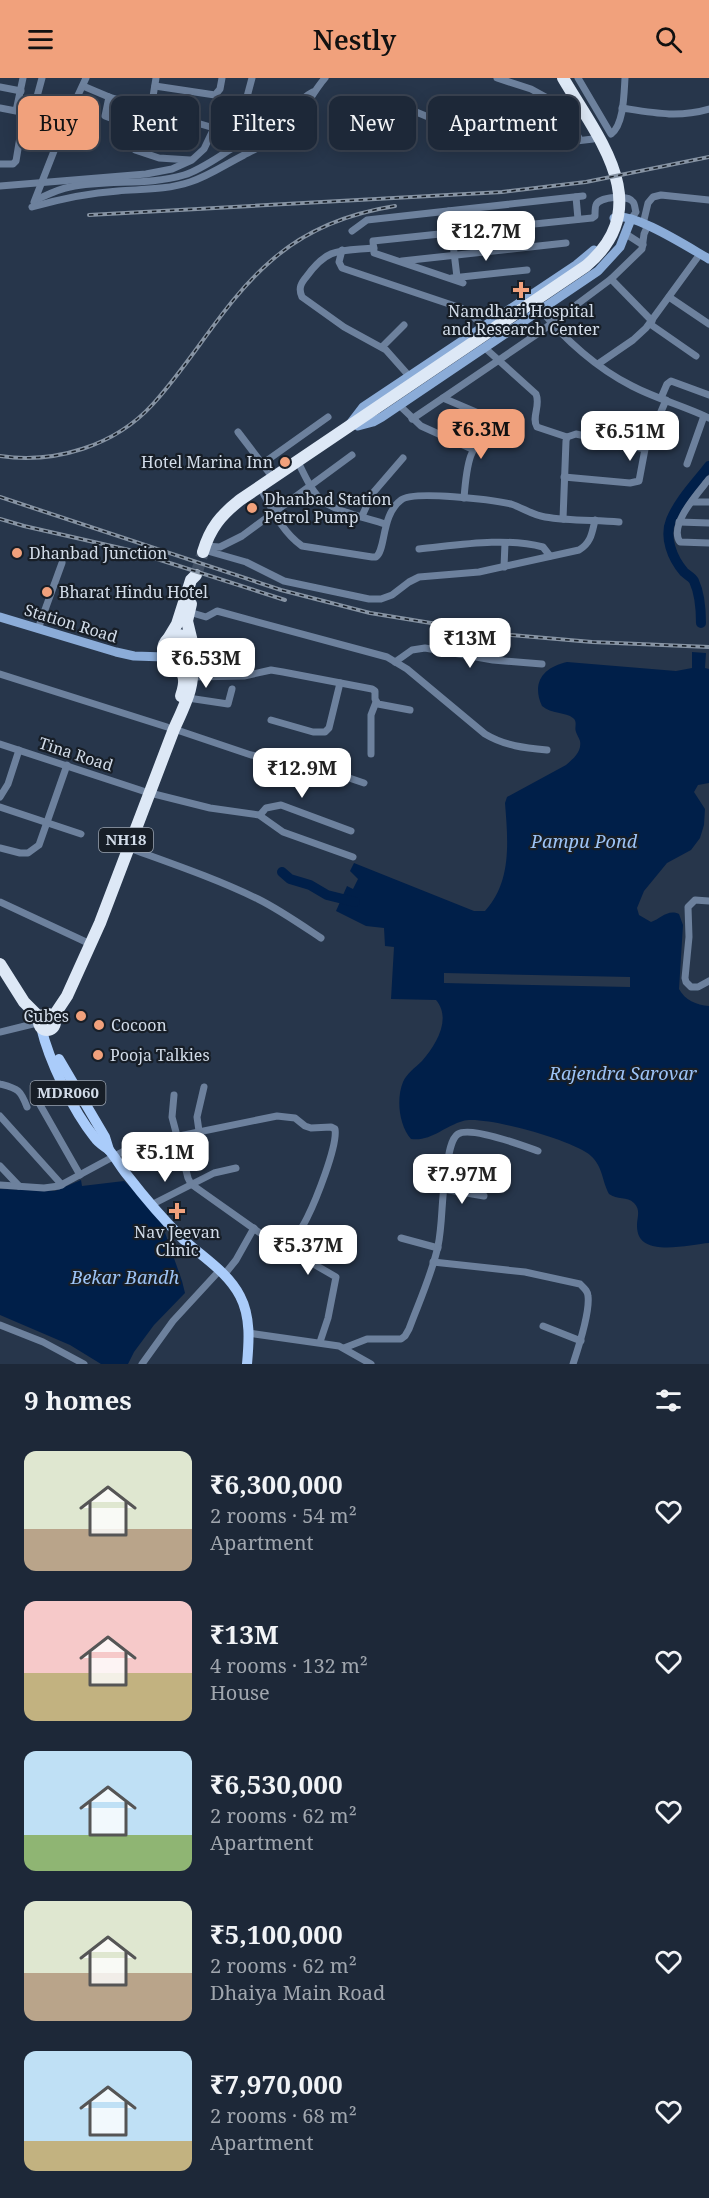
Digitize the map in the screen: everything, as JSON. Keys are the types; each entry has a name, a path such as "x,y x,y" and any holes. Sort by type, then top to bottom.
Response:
{"highway":[{"path":"204,550 213,525 240,500 588,271 603,259 613,246 623,223 625,197 616,155 594,130 563,78"},
{"path":"569,78 594,130"},
{"path":"213,525 222,522 274,479 300,466 350,427"},
{"name":"NH18","path":"44,1022 86,942 171,728 184,683 183,672 169,661 163,650 165,642 176,628 191,580 196,576 188,625 193,650 193,677 188,698 171,728"},
{"path":"165,642 178,635 186,637 193,650 190,660 184,664 169,661"},
{"name":"NH18","path":"44,1022 67,996 91,944 129,848 146,792"},
{"path":"0,964 24,1002 44,1022"},
{"path":"0,975 22,1010 44,1022"}],"main road":[{"path":"350,427 363,407 586,257 603,240 614,218 618,216 645,225 709,259"},
{"path":"350,427 374,422 606,264 620,247 631,219"},
{"name":"Station Road","path":"0,617 134,656 169,661"},
{"name":"MDR060","path":"44,1022 64,1069 105,1137 111,1154 151,1205 182,1238 222,1272 242,1299 249,1333 247,1364"}],"street":[{"path":"22,96 23,78"},
{"path":"33,96 42,78"},
{"path":"78,96 86,78"},
{"path":"156,82 214,95 220,89 222,78"},
{"path":"247,96 252,78"},
{"path":"53,150 32,207 79,195 119,190 151,190 190,182 271,141 288,129 325,78"},
{"path":"497,78 548,96 562,106 580,140"},
{"path":"578,78 610,134 616,131 622,108 625,78"},
{"path":"83,86 109,97 105,116 135,127 137,131 135,150 159,158 192,160"},
{"path":"0,87 21,91"},
{"path":"36,200 68,187 138,182 185,175 262,134 281,121 303,97 314,92"},
{"path":"0,108 18,112"},
{"path":"622,108 669,115 685,115 709,109"},
{"path":"416,112 481,135 527,141 580,140 594,130"},
{"path":"0,186 146,174 172,169 192,160 204,149 211,134"},
{"path":"0,164 13,164 16,161 18,149"},
{"path":"412,419 586,300 611,279 638,254 643,245 648,203 653,197 662,195 709,200"},
{"path":"352,231 367,220 579,197 578,219"},
{"path":"463,283 374,253 373,241 594,217 595,206 600,201 619,197 628,198 634,203 636,212 631,219"},
{"path":"448,211 454,255 453,278"},
{"path":"626,234 643,245"},
{"path":"398,261 566,243"},
{"path":"374,248 330,253 316,263 302,281 299,292 302,297 344,327 382,347 410,377"},
{"path":"342,250 339,262 342,268 461,308 472,315 483,327"},
{"path":"598,364 633,340 651,322 700,254"},
{"path":"453,278 527,270"},
{"path":"611,279 651,322 696,356"},
{"path":"669,297 709,324"},
{"path":"541,310 551,322 598,364 630,385 706,417 687,464"},
{"path":"382,347 404,325"},
{"path":"485,348 536,394 538,408 534,422 537,427 567,437 576,434 645,449"},
{"path":"564,477 636,483 640,477 645,449 667,384 671,381 709,395"},
{"path":"442,398 504,424"},
{"path":"399,405 412,419 436,434 472,449"},
{"path":"262,464 328,417"},
{"path":"464,498 468,459 472,449 493,421"},
{"path":"237,432 274,479"},
{"path":"563,519 567,437"},
{"path":"204,550 229,543 352,455"},
{"path":"362,516 372,494 403,458"},
{"path":"300,466 310,485 323,501 335,508 385,524"},
{"path":"709,479 679,522 677,531 677,538 680,542 709,543"},
{"path":"262,491 292,539 302,546 376,558 380,554 385,524 392,511 404,498 464,498 509,504 533,514 563,519 620,522"},
{"path":"692,502 709,502"},
{"path":"204,550 246,562 284,581 369,599 381,599 392,595 419,577 461,574 504,567 579,550 586,546 591,538 595,520"},
{"path":"679,522 709,523"},
{"path":"419,549 477,543 504,543 543,547 549,556"},
{"path":"504,543 504,567"},
{"path":"38,629 62,563"},
{"path":"189,612 206,617 217,611 368,652 395,662 407,669 485,734 497,741 522,748 547,750"},
{"path":"395,662 412,650 425,648 493,660 542,663"},
{"path":"193,677 244,676 271,670 372,689 375,691 376,702 371,716 371,754"},
{"path":"0,674 251,755 290,758 364,783"},
{"path":"271,720 314,732 325,732 329,728 340,683"},
{"path":"188,698 228,704 232,689"},
{"path":"376,702 410,710"},
{"name":"Tina Road","path":"0,744 146,792 210,808 260,815"},
{"path":"0,797 19,750"},
{"path":"0,848 28,853 39,845 67,765"},
{"path":"351,831 281,805 266,808 260,815 284,832 353,857"},
{"path":"0,807 81,834"},
{"path":"129,848 195,872 259,900 321,938"},
{"path":"709,901 695,900 688,907 689,937 685,978 691,987 698,987 709,981"},
{"path":"0,902 86,942"},
{"path":"0,1032 44,1022"},
{"path":"0,1084 16,1088 24,1097 27,1107"},
{"path":"199,1131 197,1117 204,1087"},
{"path":"174,1095 172,1117 191,1184 287,1251 336,1277 328,1318 320,1342"},
{"path":"39,1103 80,1175"},
{"path":"0,1116 62,1185"},
{"path":"0,1185 51,1187 62,1185 111,1154 135,1145 277,1116 295,1118 311,1128 327,1126 335,1129 336,1137 307,1218 287,1251"},
{"path":"344,1348 367,1339 401,1339 405,1336 438,1248 443,1189 454,1139 461,1132 506,1139 538,1151"},
{"path":"0,1166 19,1186"},
{"path":"151,1205 214,1173 236,1168"},
{"path":"443,1189 484,1196"},
{"path":"142,1364 173,1321 236,1260 254,1228"},
{"path":"401,1238 438,1248"},
{"path":"433,1262 525,1272 580,1284 585,1288 589,1297 581,1341 573,1364"},
{"path":"0,1325 43,1342 81,1363"},
{"path":"543,1326 581,1341"},
{"path":"249,1333 320,1342 344,1348 371,1364"}],"water":[{"path":"692,652 706,653 705,668 709,669 709,783 698,785 694,792 705,809 704,825 700,838 691,850 667,863 644,891 637,908 639,915 651,922 671,913 679,914 683,925 679,989 691,1001 709,1006 709,1243 666,1248 645,1243 639,1236 636,1206 628,1199 609,1194 595,1160 568,1143 509,1125 474,1120 456,1123 425,1138 411,1139 401,1119 399,1104 401,1089 407,1076 422,1061 437,1040 443,1015 441,1007 436,1000 391,999 394,947 385,946 384,928 366,926 336,911 347,886 353,889 358,879 350,871 354,863 474,911 485,911 494,900 504,874 507,846 505,803 507,797 566,765 580,749 574,720 570,716 542,706 538,690 539,683 546,672 567,662 676,671 692,668","holes":["444,973 630,977 630,987 444,983"]},
{"name":"Bekar Bandh","path":"81,1180 82,1186 124,1181 152,1208 165,1225 163,1227 182,1281 185,1293 154,1325 128,1364 101,1364 70,1345 0,1315 0,1189 55,1191"}],"waterway":[{"path":"701,623 700,602 696,586 676,560 670,547 668,533 678,506 709,466"},
{"path":"282,872 290,879 310,885 327,895 355,902"}],"tunnel":[{"path":"196,575 203,552"}],"railway":[{"path":"89,215 502,192 586,182 709,157"},
{"path":"0,456 21,458 63,454 83,449 121,431 153,404 239,293 285,249 330,224 362,213 395,206"},
{"path":"0,497 281,590 370,613 498,634 592,642 709,647"},
{"path":"0,519 129,550 285,600"}],"place":[{"name":"Namdhari Hospital and Research Center","path":"521,290"},
{"name":"Hotel Marina Inn","path":"285,462"},
{"name":"Dhanbad Station Petrol Pump","path":"252,508"},
{"name":"Dhanbad Junction","path":"17,553"},
{"name":"Bharat Hindu Hotel","path":"47,592"},
{"name":"Cubes","path":"81,1016"},
{"name":"Cocoon","path":"99,1025"},
{"name":"Pooja Talkies","path":"98,1055"},
{"name":"Nav Jeevan Clinic","path":"177,1211"}],"water label":[{"name":"Pampu Pond","path":"584,842"},
{"name":"Rajendra Sarovar","path":"623,1074"}]}
